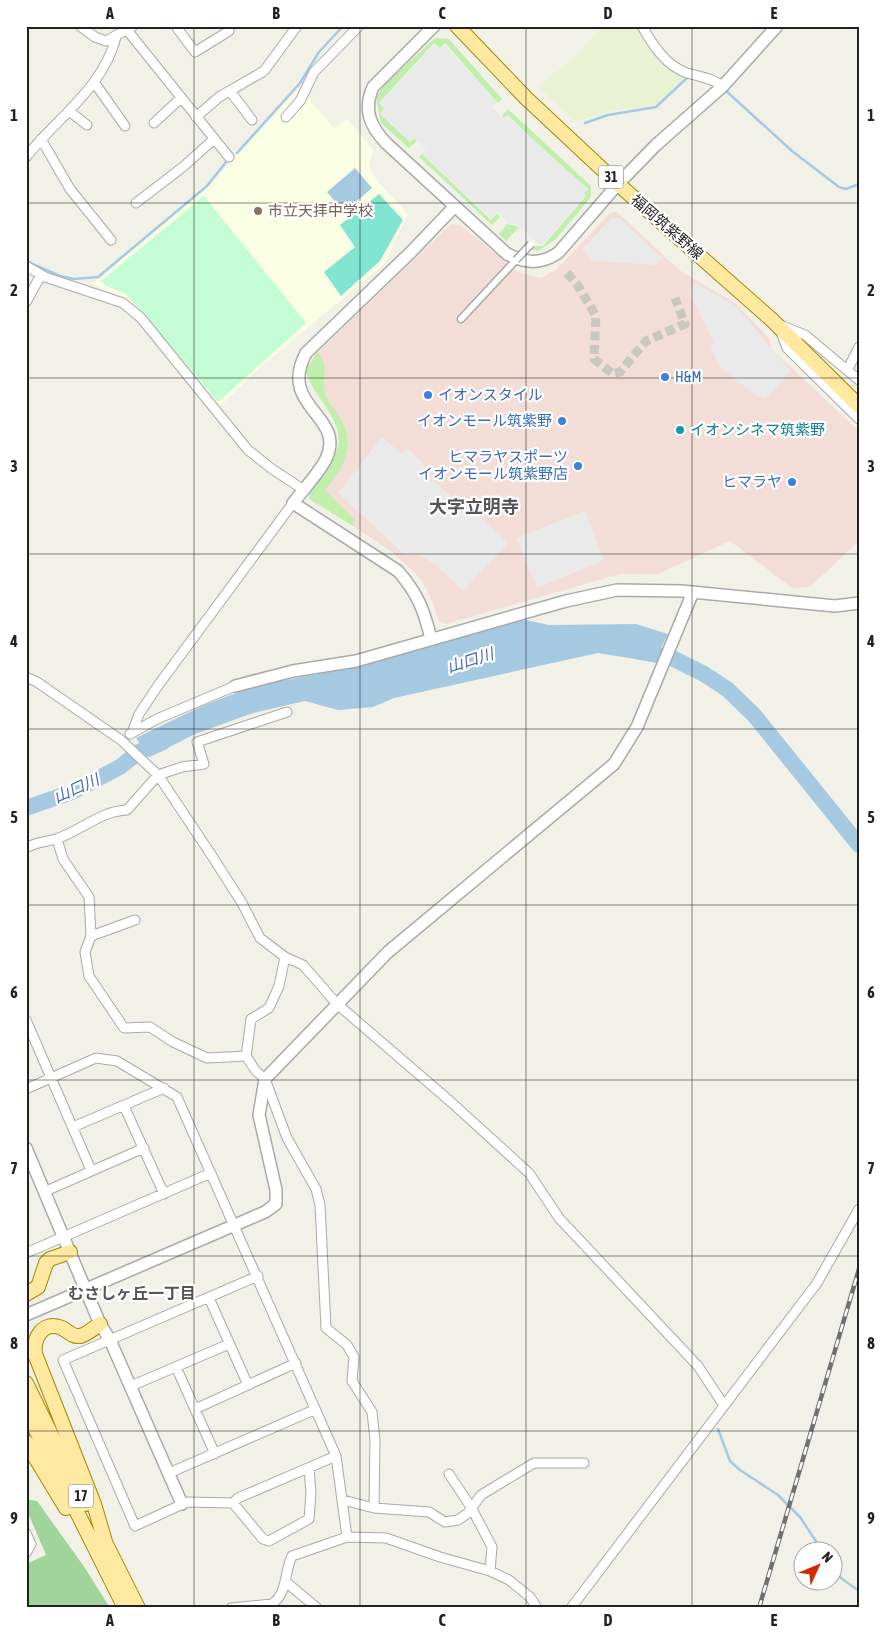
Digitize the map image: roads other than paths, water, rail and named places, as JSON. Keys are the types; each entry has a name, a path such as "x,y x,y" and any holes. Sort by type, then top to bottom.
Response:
{"main road":[{"name":"福岡筑紫野線","path":"457,26 526,98 618,184 818,362 859,406"},
{"name":"福岡筑紫野線","path":"818,362 859,394"},
{"path":"26,1294 38,1287 43,1267 50,1259 70,1252"},
{"path":"100,1324 82,1336 75,1336 56,1326 45,1328 37,1335 34,1345 35,1354 94,1504 100,1546"},
{"name":"17","path":"26,1383 100,1546 125,1608"},
{"name":"17","path":"26,1410 100,1546 138,1608"},
{"path":"26,1442 74,1523 100,1546"}],"street":[{"path":"80,26 95,37 106,41 130,28 181,98 229,157"},
{"path":"196,117 230,91 264,71 297,26"},
{"path":"286,117 300,102 314,72 359,26"},
{"path":"434,26 372,87 368,98 367,112 376,132 507,254 521,261 536,263 548,260 558,253 618,184 656,145 723,86 777,26"},
{"path":"642,26 663,57 673,66 687,73 713,80 723,86"},
{"path":"178,27 195,52 229,31"},
{"path":"26,157 94,82 112,54 116,37"},
{"path":"94,82 125,126"},
{"path":"230,91 252,120"},
{"path":"154,123 181,98"},
{"path":"69,110 87,125"},
{"path":"136,203 184,166 214,138"},
{"path":"41,139 70,189 111,240"},
{"path":"125,743 132,733 139,714 157,687 326,459 329,447 328,434 323,421 302,396 298,382 299,367 306,353 412,252 454,206"},
{"path":"461,320 531,244"},
{"path":"26,266 41,275 103,295 129,308 141,318 248,450 272,470 304,490"},
{"path":"26,302 41,275"},
{"path":"779,326 805,335 859,380"},
{"path":"779,326 788,348 859,419"},
{"path":"848,369 859,347"},
{"path":"293,503 398,571 412,587 422,605 431,639"},
{"path":"132,733 157,719 235,686 293,671 356,660 566,601 617,590 638,589 693,592 835,606 859,602"},
{"path":"26,1315 272,1208 278,1198 259,1105 265,1079 411,931 614,764 637,727 693,592"},
{"path":"26,677 37,682 125,743 142,762 158,775 242,903 260,938 285,957 303,965 337,1004 451,1102 529,1173 559,1218 698,1366 723,1404"},
{"path":"26,848 31,844 57,839 113,810 127,810 158,775 182,767 204,764 197,742 287,712"},
{"path":"57,839 63,859 89,897 90,936 85,952 89,976 124,1028 150,1028 173,1042 207,1058 246,1056"},
{"path":"90,936 134,920"},
{"path":"285,957 279,986 269,1008 251,1019 246,1056 256,1071 265,1079 287,1138 316,1189 320,1205 326,1328 347,1345 354,1357 352,1381 372,1412 375,1440 374,1508"},
{"path":"26,1020 91,1170"},
{"path":"26,1089 96,1058 117,1061 177,1097 258,1276 296,1363 314,1410 336,1456 347,1537"},
{"path":"73,1127 164,1088"},
{"path":"124,1106 164,1194"},
{"path":"26,1148 46,1191 85,1290 131,1386 182,1504"},
{"path":"46,1191 144,1148"},
{"path":"26,1253 211,1173"},
{"path":"571,1608 723,1404 817,1283 859,1209"},
{"path":"258,1276 63,1360 74,1386 135,1526 188,1502 233,1503 238,1498 336,1456"},
{"path":"209,1298 248,1385"},
{"path":"131,1386 229,1344"},
{"path":"195,1409 296,1363"},
{"path":"176,1367 215,1454"},
{"path":"169,1473 314,1410"},
{"path":"343,1500 374,1508 429,1512 445,1522 458,1520 481,1494 534,1463 584,1463"},
{"path":"233,1503 263,1539 269,1541 310,1519 311,1493 309,1468"},
{"path":"449,1474 471,1507 492,1547 490,1571"},
{"path":"26,1533 32,1544 26,1552"},
{"path":"231,1608 272,1604 282,1594 286,1582 286,1567 292,1556 347,1537 386,1538 440,1557 490,1571 510,1580 530,1597 537,1608"},
{"path":"286,1582 317,1608"}],"water":[{"path":"355,168 372,188 344,212 327,192"},
{"path":"526,620 549,625 636,624 668,634 654,662 598,653 394,698 373,707 338,710 305,701 253,713 195,734 150,757 136,738 202,706 254,686 334,671 489,626"}],"waterway":[{"path":"237,153 300,83 319,52 343,26"},
{"path":"585,123 608,115 656,107 688,77"},
{"path":"724,89 792,151 839,187 846,189 859,184"},
{"path":"26,261 60,276 74,279 98,277 207,186 226,162"},
{"name":"山口川","path":"636,651 672,658 704,674 727,689 754,715 859,845"},
{"name":"山口川","path":"26,808 72,792 120,767 139,752 163,742"},
{"path":"718,1429 730,1461 740,1470 778,1495 800,1517 816,1542"},
{"path":"842,1579 859,1591"}],"tunnel":[{"path":"567,273 577,284 596,316 594,359 613,374 620,372 646,341 685,324 675,298"}],"railway":[{"path":"759,1608 859,1269"}],"place":[{"name":"市立天拝中学校","path":"258,211"},
{"name":"H&M","path":"665,377"},
{"name":"イオンスタイル","path":"428,395"},
{"name":"イオンモール筑紫野","path":"562,421"},
{"name":"イオンシネマ筑紫野","path":"680,430"},
{"name":"ヒマラヤスポーツ イオンモール筑紫野店","path":"578,466"},
{"name":"ヒマラヤ","path":"792,482"}],"district":[{"name":"大字立明寺","path":"474,507"},
{"name":"むさしヶ丘一丁目","path":"132,1293"}]}
